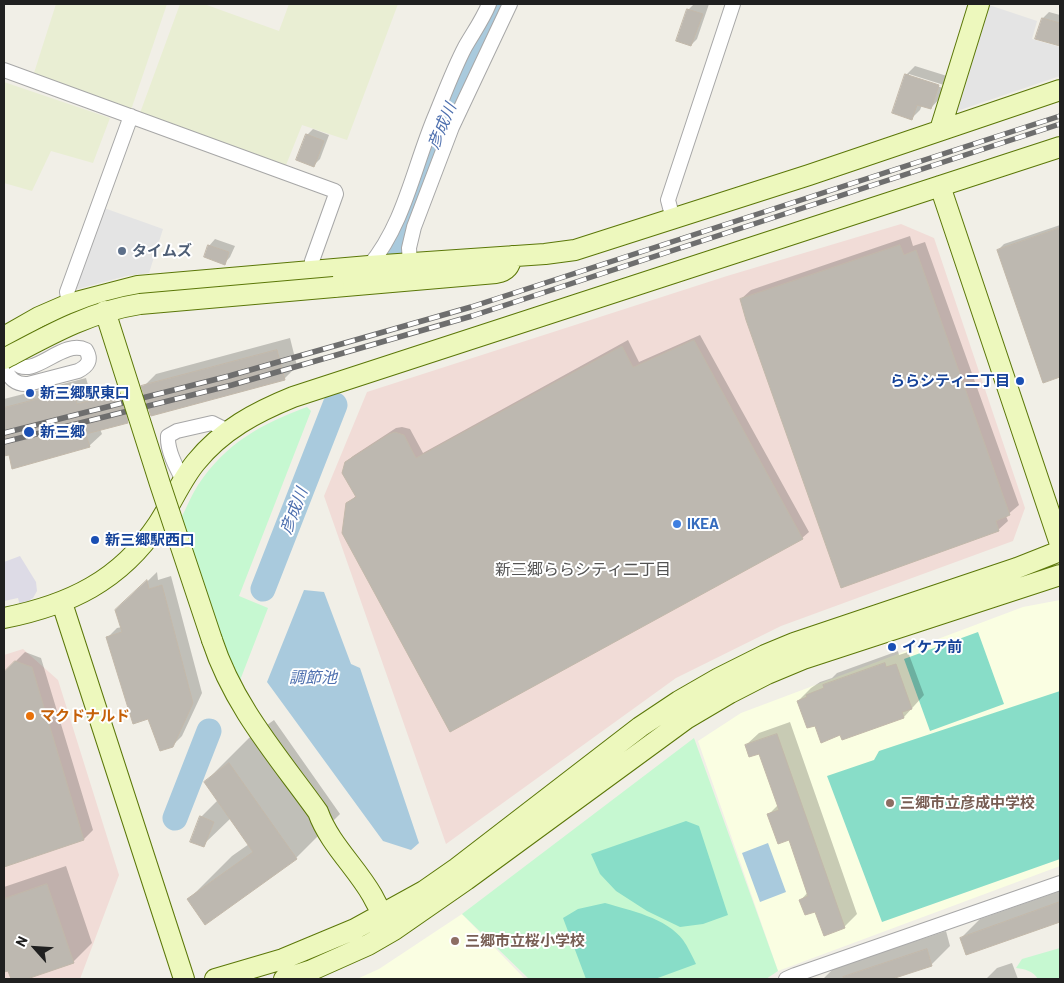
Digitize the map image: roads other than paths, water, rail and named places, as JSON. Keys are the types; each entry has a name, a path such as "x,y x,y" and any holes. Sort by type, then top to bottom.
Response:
{"street":[{"path":"369,266 389,239 435,116 464,49 489,4"},
{"path":"410,264 409,248 414,227 452,127 510,4"},
{"path":"673,219 668,200 733,4"},
{"path":"940,130 978,4"},
{"path":"4,70 335,191 336,194 312,261 311,271"},
{"path":"4,337 39,317 69,304 138,286 369,266 545,254 575,250 809,175 1060,90"},
{"path":"69,304 68,292 131,116"},
{"path":"4,618 30,613 62,603 110,577 126,562 158,524 196,462 228,431 243,420 264,409 293,397 1060,147"},
{"path":"940,186 1060,544"},
{"path":"4,359 68,325 105,311 140,304 496,273 505,271 510,265 512,256"},
{"path":"105,311 160,484 212,640 229,684 246,713 318,812 323,826 373,896 388,911 394,930"},
{"path":"4,345 16,364 21,367 30,366 75,347 86,350 90,356 86,367 78,371 22,385 9,376 4,368"},
{"path":"30,366 35,382"},
{"path":"184,480 178,471 168,443 168,436 177,431 212,423 228,431"},
{"path":"215,979 283,959 355,929 424,891 457,868 640,727 679,701 719,678 794,643 1017,568 1060,551"},
{"path":"284,979 312,970 368,945 394,930 466,880 649,744 730,693 767,674 803,659 1060,574"},
{"path":"62,603 184,979"},
{"path":"786,979 1060,883"}],"water":[{"name":"調節池","path":"304,590 324,592 351,664 360,668 419,843 411,850 383,841 267,682"},
{"path":"768,843 786,892 760,902 742,853"}],"waterway":[{"name":"彦成川","path":"395,251 438,133 499,4"},
{"name":"彦成川","path":"263,589 335,405"},
{"name":"彦成川","path":"175,818 209,731"}],"railway":[{"path":"4,433 229,376 471,307 1060,116"},
{"path":"4,442 232,385 472,316 1060,124"}],"place":[{"name":"タイムズ","path":"122,251"},
{"name":"ららシティ二丁目","path":"1020,381"},
{"name":"新三郷駅東口","path":"30,393"},
{"name":"新三郷","path":"29,432"},
{"name":"IKEA","path":"677,524"},
{"name":"新三郷駅西口","path":"95,540"},
{"name":"イケア前","path":"892,647"},
{"name":"マクドナルド","path":"30,716"},
{"name":"三郷市立彦成中学校","path":"890,803"},
{"name":"三郷市立桜小学校","path":"455,941"}],"district":[{"name":"新三郷ららシティ二丁目","path":"583,570"}]}
